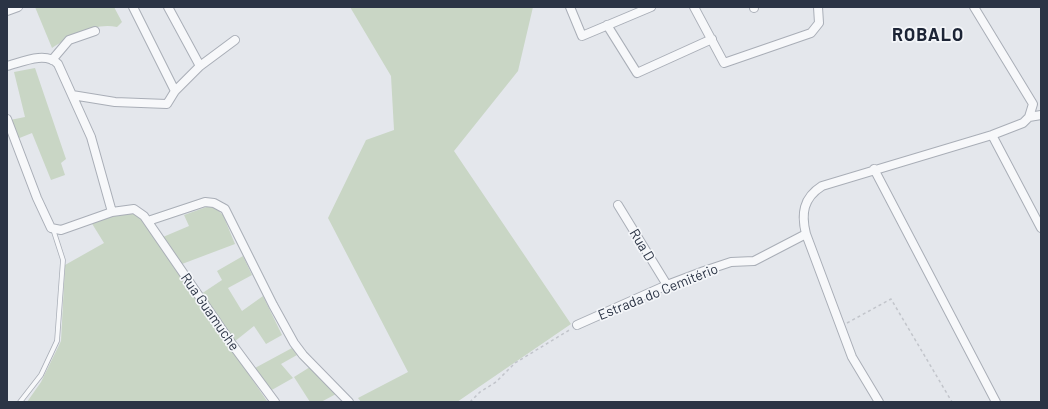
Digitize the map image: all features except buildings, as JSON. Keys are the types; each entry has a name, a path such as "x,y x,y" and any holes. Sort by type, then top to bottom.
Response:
{"street":[{"path":"7,11 18,7"},
{"path":"133,7 175,91"},
{"path":"168,7 200,66"},
{"path":"570,7 582,36 651,7"},
{"path":"694,7 724,63 811,32 819,23 818,7"},
{"path":"879,402 852,357 806,234 802,214 806,201 811,194 822,186 874,169 992,135 1023,123 1029,117 1033,104 974,7"},
{"path":"607,25 637,73 712,39"},
{"path":"52,60 69,40 95,31"},
{"path":"72,95 115,102 167,104 175,91 200,66 235,40"},
{"path":"7,66 41,58 52,60 58,64 91,137 112,212 61,230 53,229 49,226 7,119"},
{"path":"1029,117 1041,115"},
{"path":"992,135 1041,228"},
{"path":"874,169 996,402"},
{"path":"148,221 205,202 214,203 225,210 273,306 294,343 308,360 349,402"},
{"name":"Rua D","path":"618,205 667,285"},
{"name":"Rua Guamuche","path":"112,212 134,209 148,221 215,319 275,402"},
{"name":"Estrada do Cemitério","path":"577,325 667,285 731,262 754,261 806,234"}],"lane":[{"path":"20,402 41,375 57,340 63,260 53,229"}],"path":[{"path":"840,327 891,299 952,402"},
{"path":"470,402 480,392 496,382 515,363 577,325"}],"green space":[{"path":"35,7 114,7 122,22 117,27 100,26 83,31 52,48"},
{"path":"350,7 533,7 518,71 454,151 571,324 457,402 361,402 358,398 408,372 328,218 366,140 394,130 391,76"},
{"path":"35,68 66,159 61,163 65,175 51,180 32,133 17,139 10,120 25,117 14,72"},
{"path":"212,205 223,215 235,244 182,264 163,237 189,226 184,215"},
{"path":"133,211 145,222 267,401 27,402 41,382 61,341 65,265 104,243 91,222"},
{"path":"243,256 252,275 228,288 242,311 263,296 282,335 266,344 254,326 234,342 201,294 222,280 217,271"},
{"path":"292,348 297,355 281,364 293,378 270,391 255,368"},
{"path":"310,367 336,394 321,402 310,402 294,377"}],"district":[{"name":"ROBALO","path":"928,35"}]}
